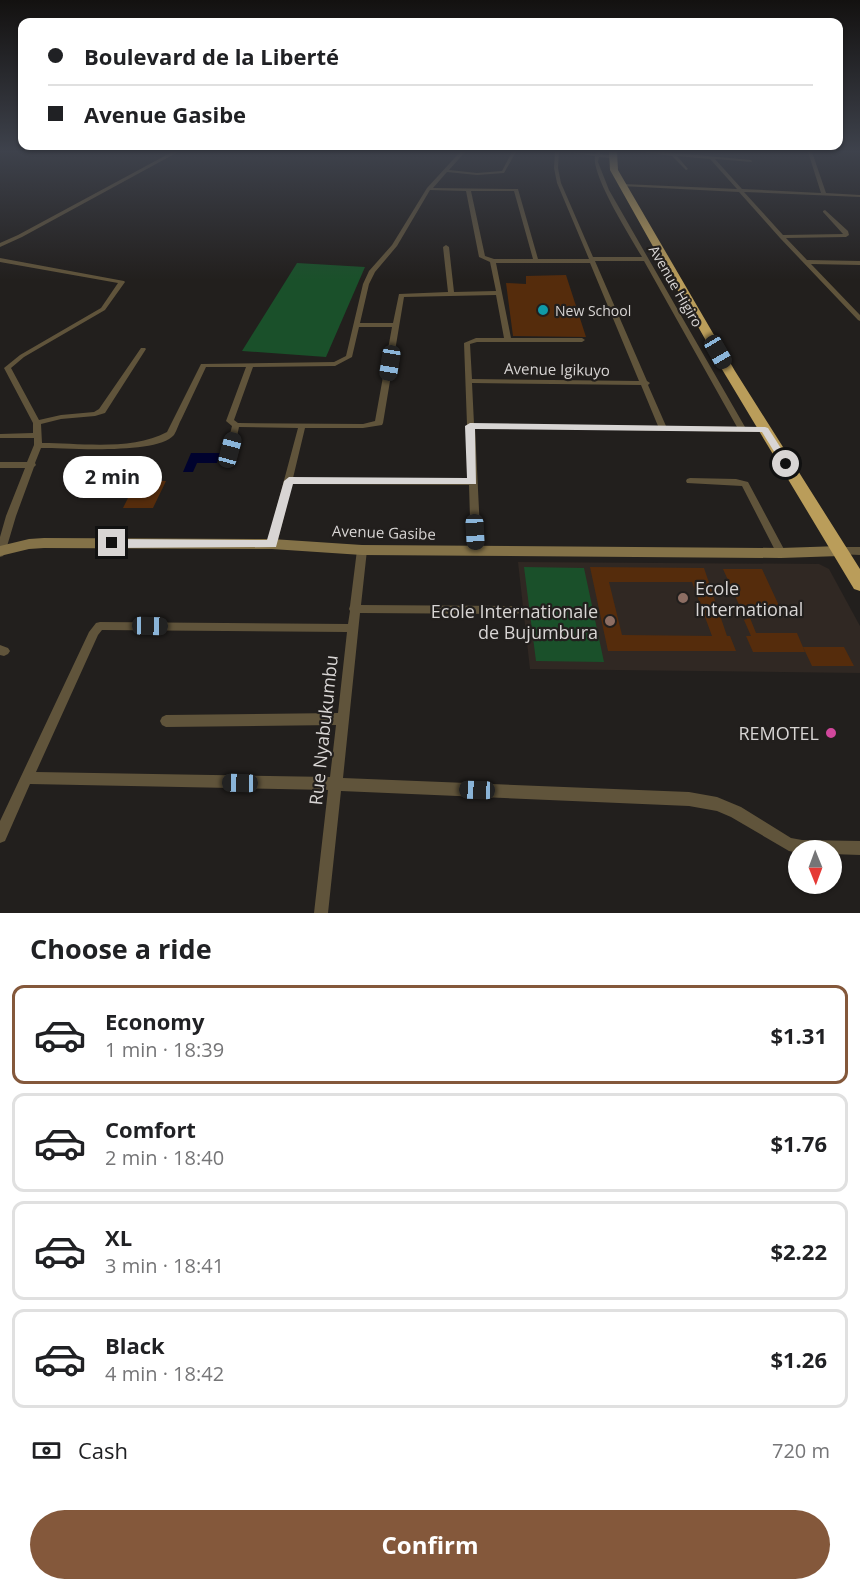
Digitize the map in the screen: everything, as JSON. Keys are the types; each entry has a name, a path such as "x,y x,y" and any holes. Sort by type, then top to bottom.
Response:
{"highway":[{"path":"627,195 765,430 860,584"}],"street":[{"path":"2,245 96,195"},
{"path":"0,436 135,445 162,441 170,434 200,368 209,364 341,362 349,357 366,284 372,271 394,246 426,195"},
{"path":"469,195 482,257 493,261 647,259"},
{"path":"517,195 536,261"},
{"path":"564,195 646,383 663,428"},
{"name":"Avenue Higiro","path":"610,195 742,429"},
{"path":"743,195 859,317"},
{"path":"835,195 860,196"},
{"path":"782,237 840,237 846,235 846,232 825,211"},
{"path":"446,247 451,293"},
{"path":"0,260 122,282 102,309 22,356 8,368 37,423 38,440 32,465 11,516 0,552"},
{"path":"493,261 508,340"},
{"path":"806,262 860,263"},
{"path":"247,364 230,421 236,425 363,426 379,423 400,295 498,293"},
{"path":"356,325 396,325"},
{"path":"476,551 467,344 476,340 582,340"},
{"path":"37,423 102,411 143,349"},
{"name":"Avenue Igikuyo","path":"469,381 646,383"},
{"path":"230,450 236,425"},
{"path":"272,544 302,426"},
{"path":"470,426 765,430"},
{"path":"0,465 32,465"},
{"path":"289,481 472,482"},
{"path":"690,482 746,484 781,553"},
{"name":"Avenue Gasibe","path":"0,552 29,544 44,543 272,544 362,550 781,553 840,551"},
{"name":"Rue Nyabukumbu","path":"321,913 362,550"},
{"path":"840,551 860,551"},
{"path":"354,609 516,610"},
{"path":"0,836 94,632 100,626 352,628"},
{"path":"166,721 342,719"},
{"path":"26,778 335,784 689,799 717,804 736,812 789,844 802,847 860,848"}],"shaded area":[{"name":"Ecole International","path":"518,562 819,564 829,569 860,626 860,673 530,669"}],"green space":[{"path":"297,263 365,267 326,357 242,351"},
{"path":"524,567 584,568 604,662 536,661"}],"water":[{"path":"191,453 220,453 217,463 197,463 193,472 183,472"}],"building":[{"name":"New School","path":"566,275 586,337 513,336 506,283 526,284 526,276"},
{"path":"137,480 166,481 153,508 123,508"},
{"path":"590,567 704,568 727,636 730,636 736,651 608,651","holes":["609,582 692,582 712,636 622,635"]},
{"path":"723,569 762,569 781,610 741,609"},
{"path":"750,618 756,633 797,633 805,652 753,652 746,636 751,636 744,620"},
{"path":"803,647 844,647 854,666 812,666"}],"place":[{"name":"New School","path":"543,310"},
{"name":"Ecole International","path":"683,598"},
{"name":"Ecole Internationale de Bujumbura","path":"610,621"},
{"name":"REMOTEL","path":"831,733"}],"route":[{"path":"112,543 272,544 289,481 472,482 470,426 765,430 786,464"}]}
